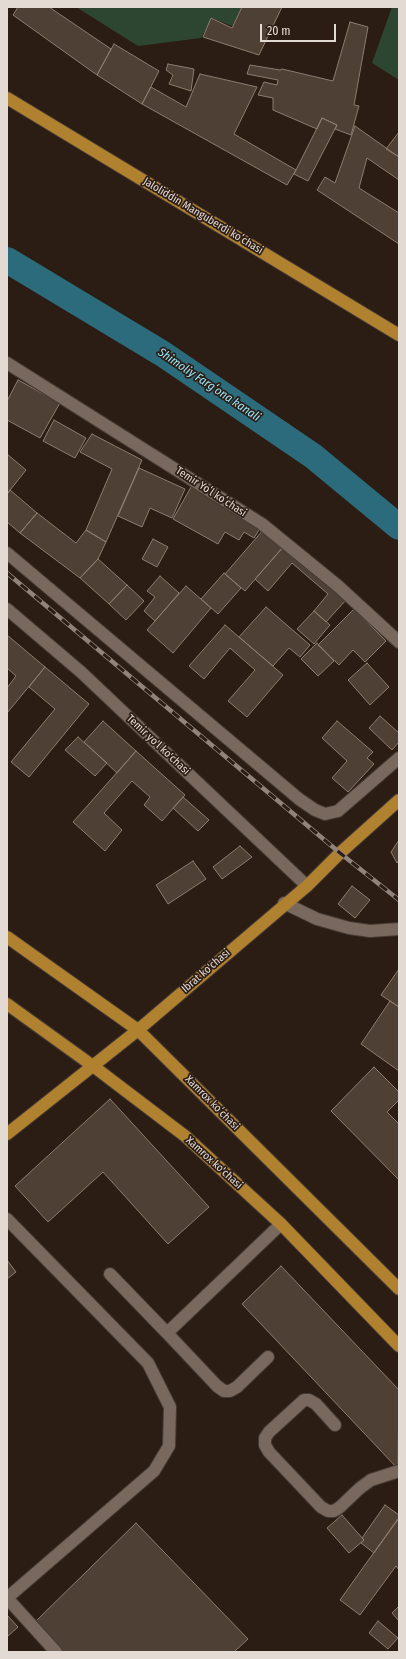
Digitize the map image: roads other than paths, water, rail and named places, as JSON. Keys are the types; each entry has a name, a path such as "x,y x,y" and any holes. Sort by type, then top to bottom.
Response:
{"main road":[{"name":"Jaloliddin Manguberdi koʻchasi","path":"7,98 399,335"},
{"name":"Ibrat ko'chasi","path":"7,1134 138,1030 284,903 306,886 399,800"},
{"name":"Xamrox koʻchasi","path":"7,937 138,1030 399,1289"},
{"name":"Xamrox ko'chasi","path":"7,1004 93,1066 185,1136 282,1224 399,1346"}],"street":[{"name":"Temir Yoʻl koʻchasi","path":"7,363 262,524 338,586 399,642"},
{"path":"7,554 299,800 315,810 325,814 338,811 399,758"},
{"name":"Temir yo'l ko'chasi","path":"7,609 81,672 306,886"},
{"path":"284,903 317,919 349,928 370,931 399,929"},
{"path":"7,1219 148,1363 170,1407 169,1446 154,1471 7,1598 56,1652"},
{"path":"167,1333 282,1224"},
{"path":"110,1274 216,1386 224,1391 230,1391 237,1386 268,1357"},
{"path":"335,1425 316,1404 309,1400 304,1400 269,1432 265,1438 265,1445 269,1452 321,1507 328,1511 334,1511 340,1508 360,1488 371,1480 399,1471"}],"waterway":[{"name":"Shimoliy Fargʻona kanali","path":"7,260 163,354 313,456 399,527"}],"railway":[{"path":"7,573 340,853 399,900"}]}
